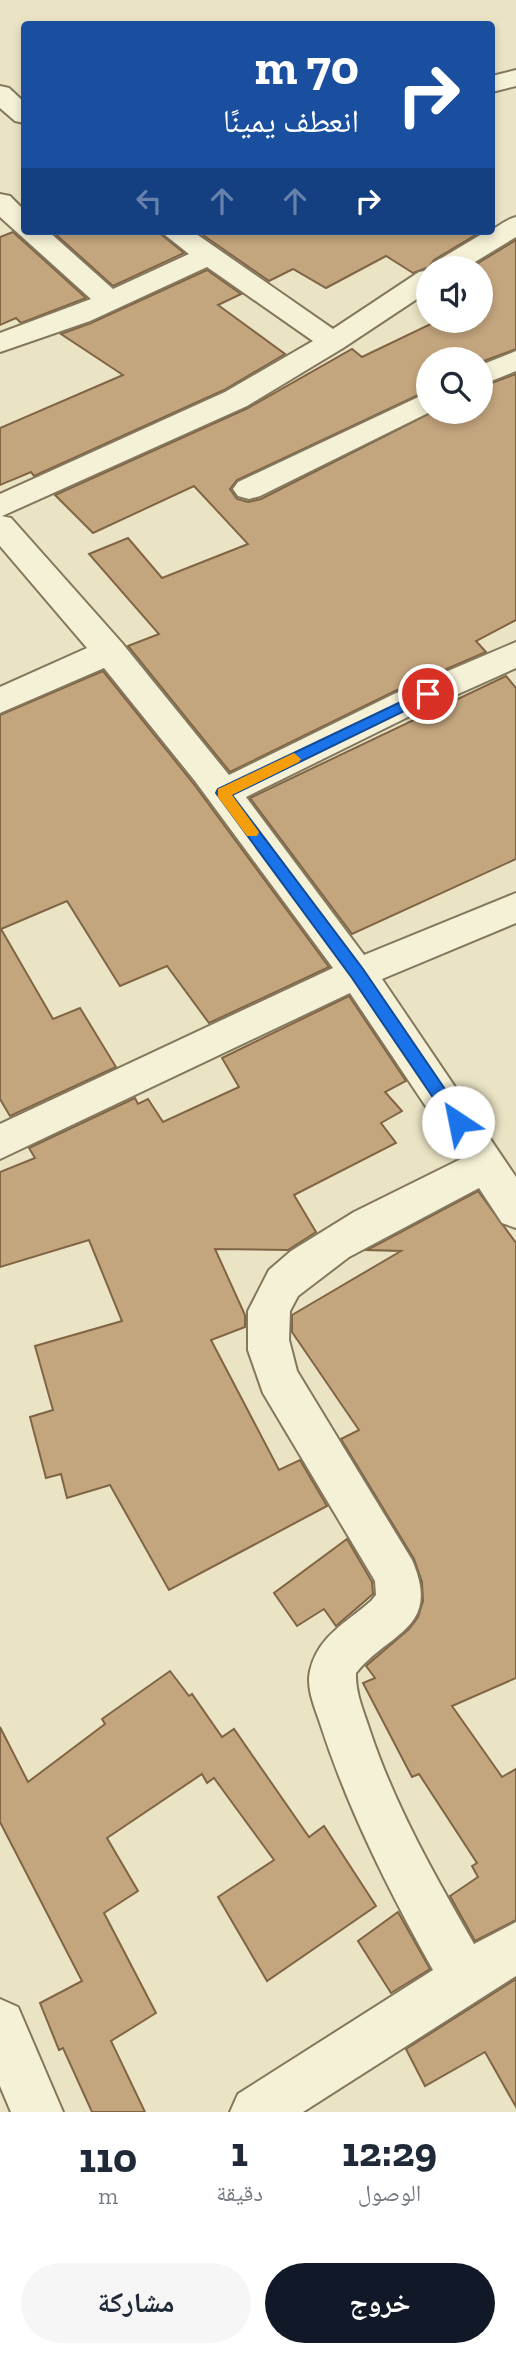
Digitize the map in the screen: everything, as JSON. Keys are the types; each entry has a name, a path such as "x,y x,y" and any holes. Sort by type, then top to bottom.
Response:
{"street":[{"path":"495,83 516,78"},
{"path":"0,94 21,112"},
{"path":"0,202 21,221"},
{"path":"466,256 516,225"},
{"path":"36,235 110,301"},
{"path":"180,235 333,342"},
{"path":"0,344 34,333 110,301 209,256"},
{"path":"0,506 236,399 333,342 416,287"},
{"path":"493,371 516,360"},
{"path":"249,489 416,407"},
{"path":"0,526 110,651 223,793 357,973 516,1211"},
{"path":"0,701 110,651"},
{"path":"223,793 406,703 516,654"},
{"path":"0,1142 297,999 516,906"},
{"path":"466,1979 390,1841 367,1788 335,1696 333,1670 344,1651 390,1614 399,1596 396,1575 278,1379 268,1351 267,1322 272,1298 293,1273 321,1252 487,1165"},
{"path":"256,2112 516,1947"},
{"path":"0,2025 37,2112"}],"building":[{"path":"13,232 86,298 21,323 16,318 0,325 0,237"},
{"path":"56,235 162,235 184,253 113,286"},
{"path":"203,235 475,235 441,256 416,256 416,272 413,273 386,256 326,288 293,269 269,281"},
{"path":"516,240 516,349 493,358 493,347 416,347 416,396 237,480 230,489 237,499 248,502 261,499 416,420 416,424 493,424 493,383 516,374 516,620 476,641 486,652 393,692 230,772 128,646 159,634 89,554 128,538 162,578 248,544 194,486 93,533 55,495 248,408 352,349 362,357 416,331 493,333 493,256 490,256"},
{"path":"207,270 241,294 218,305 285,354 224,390 34,476 31,472 0,485 0,428 123,375 61,334"},
{"path":"103,671 193,783 329,967 209,1023 167,966 120,986 67,901 1,929 53,1019 80,1008 116,1067 10,1116 0,1099 0,715"},
{"path":"506,676 516,688 516,859 352,934 250,798"},
{"path":"349,996 406,1081 385,1092 402,1111 381,1123 396,1143 294,1195 316,1232 288,1250 215,1249 245,1315 245,1327 211,1340 279,1470 300,1460 327,1506 169,1590 110,1485 67,1498 61,1474 46,1478 30,1417 53,1410 35,1346 122,1321 89,1240 0,1267 0,1172 35,1158 29,1148 135,1098 138,1104 148,1099 163,1122 239,1087 222,1058"},
{"path":"478,1191 516,1243 516,1678 452,1706 502,1777 516,1769 516,1920 475,1941 450,1896 478,1877 472,1866 477,1863 419,1774 412,1777 363,1683 375,1678 366,1666 409,1629 418,1617 423,1601 422,1582 414,1559 341,1439 359,1430 292,1332 292,1315 401,1251 367,1250"},
{"path":"347,1539 372,1582 373,1594 336,1626 324,1609 297,1626 274,1593"},
{"path":"170,1671 189,1696 192,1694 222,1737 234,1729 309,1837 324,1826 376,1906 267,1981 218,1897 274,1860 214,1778 207,1783 202,1774 107,1838 138,1891 104,1913 156,2013 111,2041 145,2112 92,2112 63,2048 59,2050 40,2003 82,1981 0,1822 0,1727 28,1782 105,1724 102,1719"},
{"path":"398,1912 430,1969 391,1993 358,1941"},
{"path":"516,1979 516,2107 485,2052 425,2086 406,2049"}],"slow traffic":[{"path":"252,832 223,793 294,759"}],"route":[{"path":"428,694 223,793 357,973 458,1122"}]}
